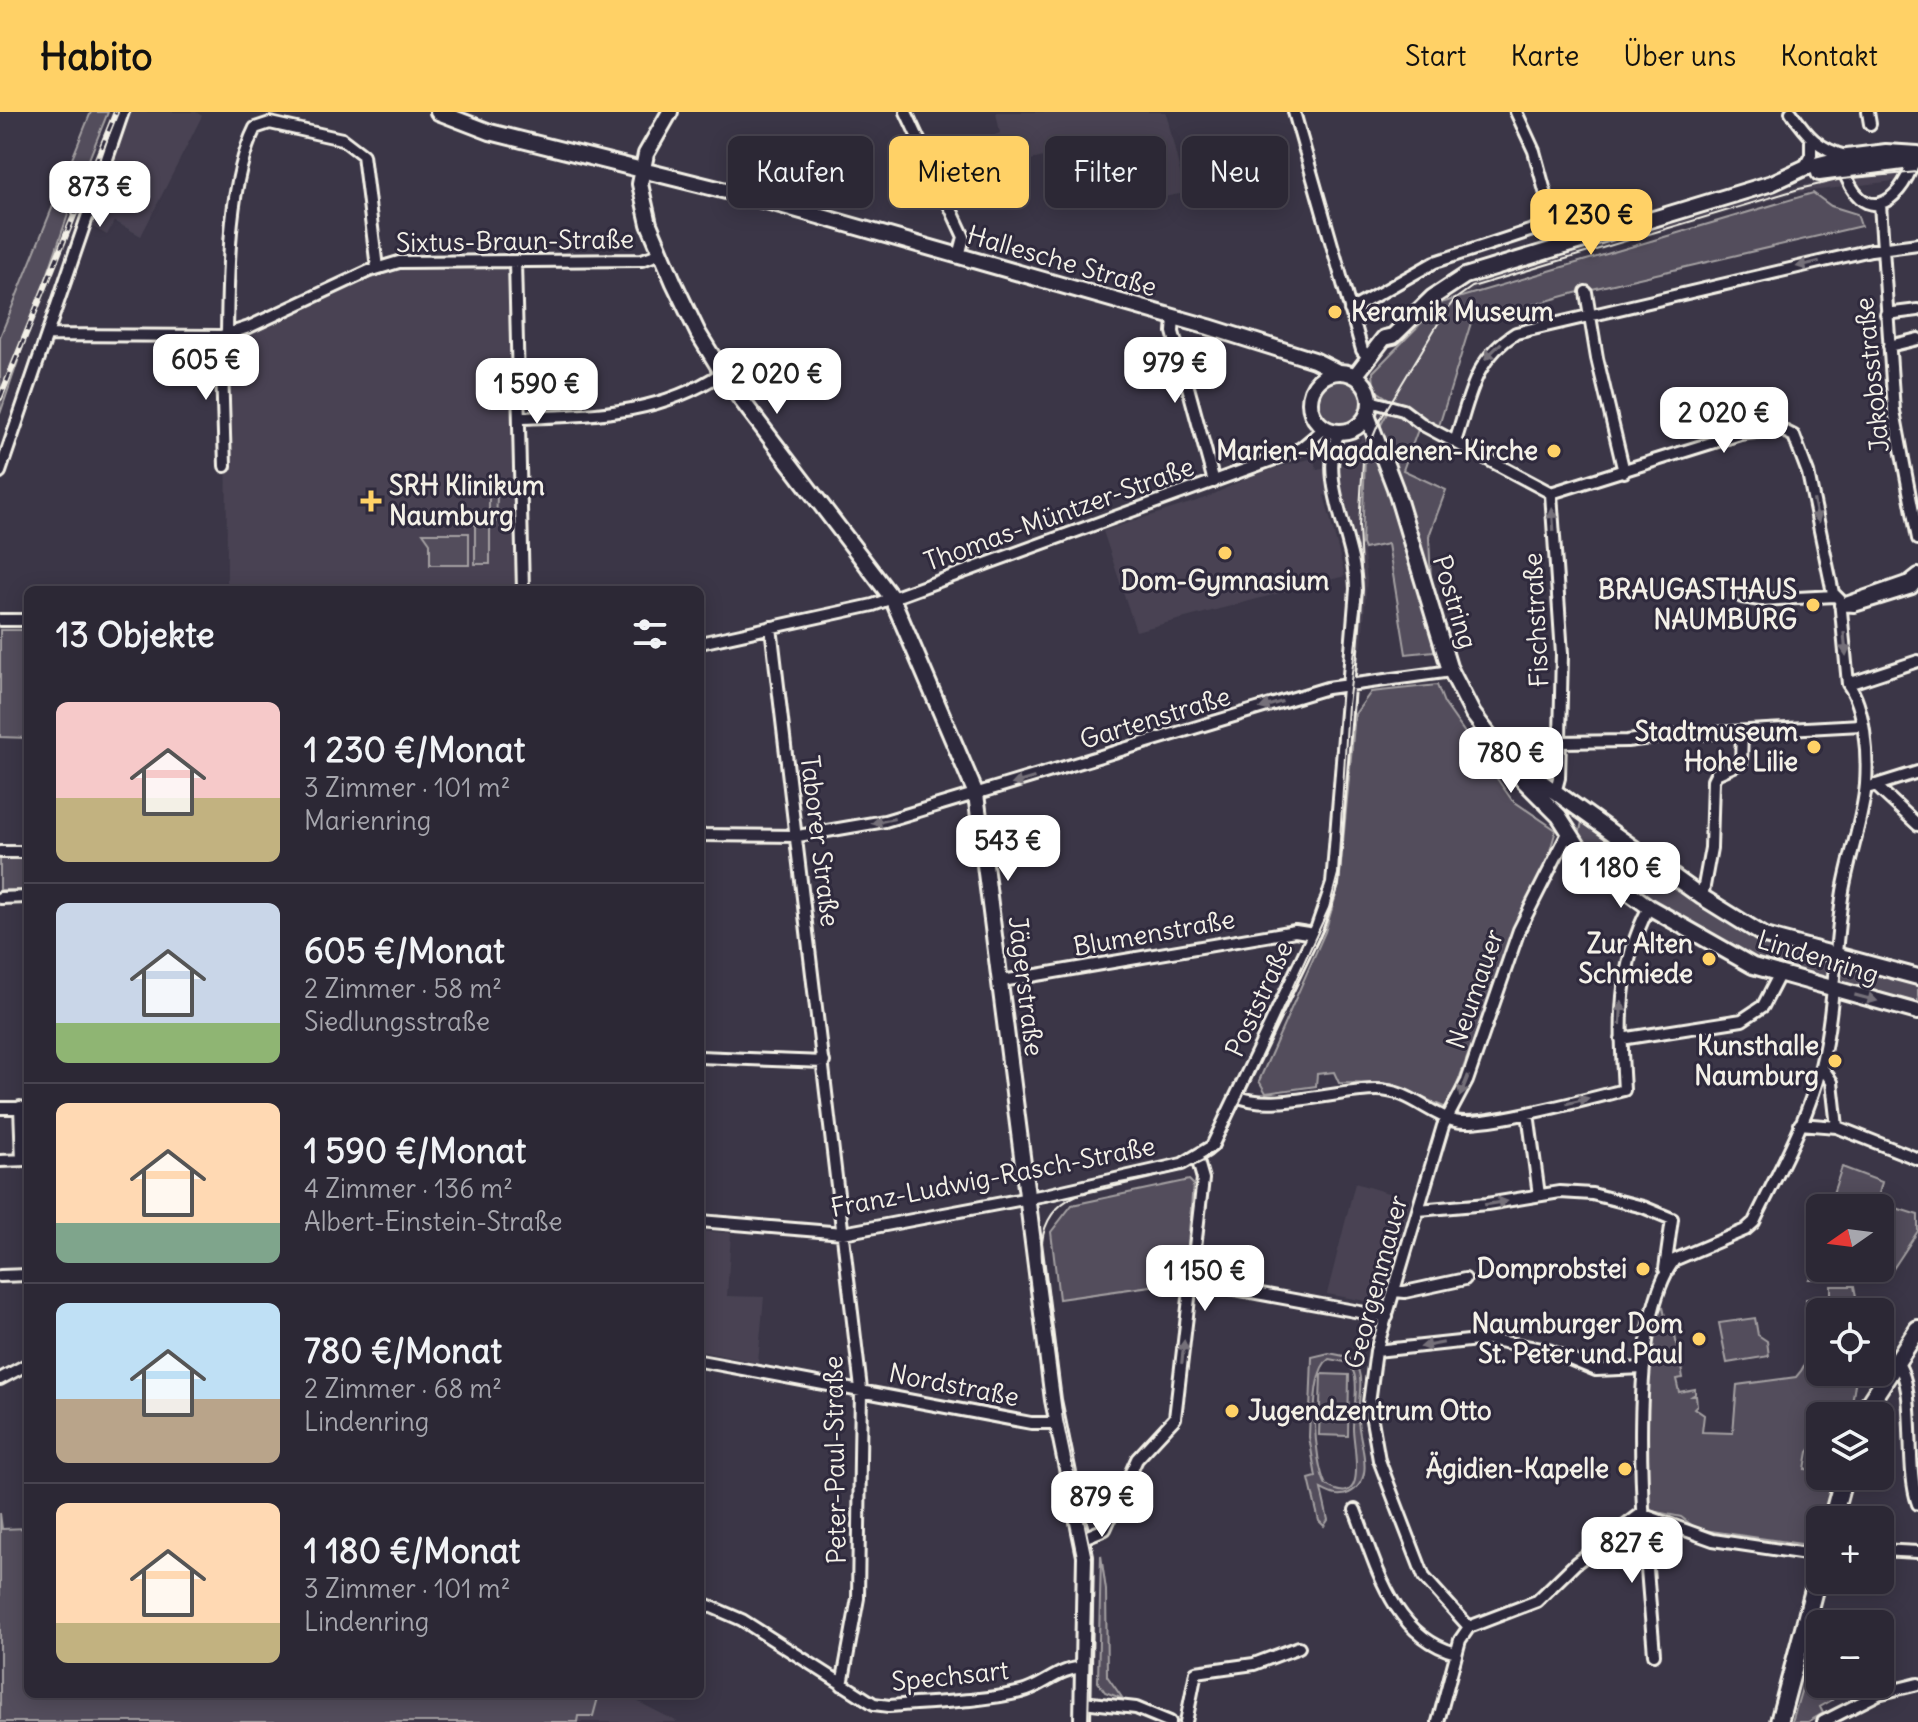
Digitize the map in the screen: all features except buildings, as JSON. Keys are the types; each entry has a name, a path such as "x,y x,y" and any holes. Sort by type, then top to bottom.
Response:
{"main road":[{"name":"Hallesche Straße","path":"438,112 480,130 641,173 766,201 1174,318 1314,360 1338,372"},
{"path":"641,173 646,154 670,112"},
{"path":"1355,376 1384,338 1393,336 1454,281 1787,177 1886,152 1917,158"},
{"path":"1787,177 1804,168 1845,162"},
{"name":"Jägerstraße","path":"641,173 644,209 698,333 722,373 892,598 976,794 1057,1423 1083,1538 1082,1722"},
{"path":"1303,359 1315,385"},
{"path":"1339,429 1368,408 1366,387 1355,376 1338,372 1326,375 1315,385 1310,407 1339,429 1365,432 1378,444"},
{"name":"Postring","path":"1368,408 1451,671 1479,724 1511,762"},
{"name":"Lindenring","path":"1511,762 1549,796 1574,807 1702,897 1765,936 1837,952 1918,977"},
{"name":"Lindenring","path":"1549,796 1565,827 1616,883 1649,907 1753,966 1918,1012"},
{"path":"1565,827 1565,811 1574,807"},
{"path":"1870,1402 1918,1329"},
{"path":"1779,1722 1813,1594"}],"street":[{"path":"0,472 123,112"},
{"path":"906,112 964,237 959,256"},
{"path":"1294,112 1362,350 1372,356"},
{"path":"1516,112 1534,151 1560,246"},
{"path":"1791,112 1811,141 1845,162 1857,196 1869,204 1880,204 1896,194 1917,158"},
{"path":"225,466 224,335 228,256 246,145 255,128 270,123 342,139 363,155 377,268"},
{"path":"1804,168 1811,158 1811,141"},
{"name":"Jakobsstraße","path":"1880,204 1898,440 1918,539"},
{"path":"1350,310 1435,262 1554,223"},
{"path":"1455,442 1481,365 1489,352 1516,333 1884,248 1918,244"},
{"name":"Sixtus-Braun-Straße","path":"48,335 224,335 377,268 399,262 642,260 661,253"},
{"path":"515,262 523,586"},
{"path":"1586,292 1624,472"},
{"path":"1886,314 1918,310"},
{"path":"1174,318 1173,332 1214,482"},
{"path":"1889,346 1918,339"},
{"path":"520,418 628,412 679,397 722,373"},
{"path":"1368,408 1400,409 1551,493 1740,434 1780,429 1794,436 1808,473 1838,600 1848,684 1855,694 1870,787 1843,894 1821,1066 1800,1124 1754,1222 1745,1230 1674,1260 1664,1274"},
{"name":"Thomas-Müntzer-Straße","path":"704,642 866,607 1214,482 1295,451 1339,429"},
{"name":"Poststraße","path":"1197,1158 1215,1142 1314,934 1333,877 1356,575 1332,471 1339,429"},
{"name":"Fischstraße","path":"1549,796 1560,742 1562,654 1551,493"},
{"path":"1742,597 1760,600 1838,600 1909,581 1918,574"},
{"path":"1838,600 1854,606 1912,588 1918,581"},
{"path":"0,620 24,620"},
{"name":"Taborer Straße","path":"771,627 843,1233"},
{"path":"1848,684 1918,661"},
{"name":"Gartenstraße","path":"704,835 798,836 894,819 1346,684 1451,671"},
{"path":"1560,742 1627,741 1861,725"},
{"path":"1702,897 1711,848 1713,780 1716,774 1741,763 1742,732"},
{"path":"1870,787 1918,772"},
{"path":"1870,787 1918,825"},
{"name":"Neumauer","path":"1447,1117 1467,1081 1519,930 1565,827"},
{"path":"0,852 24,852"},
{"path":"0,898 24,897"},
{"path":"1237,1096 1260,1101 1382,1090 1411,1097 1458,1122 1528,1113 1624,1090 1621,1039 1626,960 1649,907"},
{"name":"Blumenstraße","path":"1002,981 1295,931 1314,934"},
{"path":"1621,1039 1742,1020 1763,1006 1779,975"},
{"path":"704,1057 824,1062"},
{"path":"1821,1066 1832,1082 1837,1127"},
{"path":"0,1108 24,1108"},
{"path":"1528,1113 1539,1195"},
{"name":"Georgenmauer","path":"1447,1117 1376,1351 1369,1403 1379,1460 1424,1577 1469,1627"},
{"path":"1800,1124 1837,1127 1918,1159"},
{"path":"1083,1538 1105,1529 1137,1459 1168,1427 1177,1412 1203,1180 1197,1158"},
{"name":"Franz-Ludwig-Rasch-Straße","path":"704,1221 843,1233 1028,1197 1197,1158"},
{"path":"0,1161 24,1160"},
{"path":"1418,1210 1487,1204 1539,1195 1592,1194 1643,1207 1672,1219 1644,1368 1641,1514 1654,1654"},
{"name":"Peter-Paul-Straße","path":"842,1685 858,1598 861,1389 843,1233"},
{"path":"0,1276 24,1275"},
{"path":"1394,1291 1405,1292 1465,1279"},
{"path":"1191,1281 1387,1317"},
{"path":"1376,1351 1487,1339 1548,1350 1596,1370 1644,1368"},
{"path":"1896,1361 1907,1380 1912,1486 1918,1504"},
{"name":"Nordstraße","path":"704,1362 1031,1423 1057,1423"},
{"path":"0,1379 24,1366"},
{"path":"1355,1510 1391,1602 1425,1641 1456,1653"},
{"path":"1438,1722 1456,1653 1469,1627 1537,1601 1576,1563 1641,1514"},
{"path":"1641,1514 1713,1540 1806,1554"},
{"path":"1894,1551 1918,1552"},
{"name":"Spechsart","path":"704,1604 742,1620 862,1699 889,1706 1020,1692 1046,1683 1068,1668 1084,1668"},
{"path":"1186,1722 1196,1672 1254,1664 1299,1647"},
{"path":"1823,1722 1878,1694 1918,1684"},
{"path":"1083,1702 1136,1708 1170,1722"}],"shaded area":[{"path":"91,112 108,112 75,194 0,414 0,337"},
{"path":"128,112 196,112 202,116 141,236 114,221 107,235 91,226 95,219 89,216"},
{"path":"996,112 1166,112 1182,180 1182,194 1166,197 1166,136 1045,136 1045,157 1029,160 1029,136 992,136 1000,133"},
{"name":"Dom-Gymnasium","path":"1918,169 1918,177 1911,179 1794,193 1486,284 1459,299 1364,463 1361,530 1367,579 1362,646 1357,651 1351,704 1341,874 1336,896 1331,895 1359,577 1355,544 1343,501 1324,495 1345,576 1136,631 1103,531 1206,498 1257,473 1313,458 1317,470 1345,464 1448,303 1474,284 1792,188 1834,178"},
{"path":"1813,193 1831,206 1857,214 1861,226 1575,293 1489,317 1485,312 1474,313 1439,426 1422,419 1403,470 1446,490 1429,536 1434,651 1406,654 1388,544 1364,549 1362,544 1365,455 1393,402 1374,389 1373,372 1441,303"},
{"name":"SRH Klinikum Naumburg","path":"419,267 503,267 508,272 518,586 227,586 226,346 231,338 392,271"},
{"path":"1340,378 1349,379 1357,385 1363,393 1363,411 1357,419 1349,425 1340,426 1331,425 1323,419 1317,411 1316,402 1317,393 1323,385 1331,379"},
{"path":"489,495 497,495 496,526 490,526 490,564 475,564 475,523 489,523"},
{"path":"423,533 469,533 469,565 430,565 430,543"},
{"path":"0,630 24,630 24,738 0,737"},
{"path":"1437,685 1444,703 1512,800 1556,830 1541,882 1515,929 1449,1106 1444,1107 1391,1084 1339,1083 1334,1072 1317,1074 1316,1086 1266,1093 1259,1081 1325,932 1339,885 1355,714 1371,692"},
{"path":"1582,822 1751,934 1918,981 1918,1008 1760,964 1669,913 1623,882 1578,840"},
{"path":"0,858 24,858 24,890 0,890"},
{"path":"1842,1167 1882,1182 1879,1194 1833,1194"},
{"path":"1189,1180 1193,1184 1185,1281 1059,1299 1051,1232 1072,1205"},
{"path":"1355,1183 1411,1200 1382,1304 1327,1294"},
{"path":"1894,1207 1918,1215 1918,1231 1894,1267"},
{"path":"704,1231 731,1233 727,1296 764,1297 758,1363 704,1352"},
{"path":"1831,1286 1854,1286 1856,1298 1812,1298 1831,1295"},
{"path":"1663,1307 1667,1326 1673,1325 1683,1378 1676,1379 1679,1392 1695,1389 1692,1396 1696,1396 1697,1405 1694,1408 1704,1415 1702,1432 1733,1433 1737,1385 1796,1377 1806,1360 1806,1386 1855,1386 1852,1402 1806,1402 1806,1490 1831,1490 1827,1506 1806,1506 1806,1545 1697,1529 1681,1517 1647,1510 1647,1368 1658,1308"},
{"path":"1755,1318 1758,1335 1767,1341 1769,1356 1727,1363 1719,1323"},
{"path":"1329,1353 1347,1357 1356,1365 1360,1378 1358,1420 1364,1460 1362,1479 1357,1487 1341,1495 1321,1489 1328,1520 1324,1526 1319,1521 1309,1479 1316,1477 1309,1437 1312,1357","holes":["1329,1359 1345,1362 1353,1370 1356,1383 1353,1428 1356,1473 1349,1490 1340,1491 1326,1485 1322,1474 1316,1439 1315,1399 1322,1368"]},
{"path":"1321,1374 1349,1375 1348,1436 1319,1435"},
{"path":"0,1513 2,1529 24,1528 24,1698 598,1698 593,1716 578,1716 577,1722 0,1722"},
{"path":"1101,1555 1106,1590 1107,1676 1123,1699 1105,1692 1098,1682"},
{"path":"1804,1681 1806,1698 1832,1700 1820,1707 1823,1713 1808,1722 1792,1722"},
{"path":"598,1698 631,1698 678,1722 577,1722 577,1716 593,1715"}],"tram line":[{"path":"1088,1722 1092,1559 1063,1420 1042,1260 1045,1228 1059,1207 1081,1193 1169,1174 1196,1165 1218,1150 1329,908 1338,874 1348,705 1362,593 1359,526 1363,461 1380,420 1442,317 1454,300 1472,287 1799,189 1842,179 1918,172"}],"railway":[{"path":"0,398 116,112"}],"place":[{"name":"Keramik Museum","path":"1335,312"},
{"name":"Marien-Magdalenen-Kirche","path":"1554,451"},
{"name":"SRH Klinikum Naumburg","path":"371,501"},
{"name":"Dom-Gymnasium","path":"1225,553"},
{"name":"BRAUGASTHAUS NAUMBURG","path":"1813,605"},
{"name":"Stadtmuseum Hohe Lilie","path":"1814,747"},
{"name":"Zur Alten Schmiede","path":"1709,959"},
{"name":"Kunsthalle Naumburg","path":"1835,1061"},
{"name":"Domprobstei","path":"1643,1269"},
{"name":"Naumburger Dom St. Peter und Paul","path":"1699,1339"},
{"name":"Jugendzentrum Otto","path":"1232,1411"},
{"name":"Ägidien-Kapelle","path":"1625,1469"}]}
